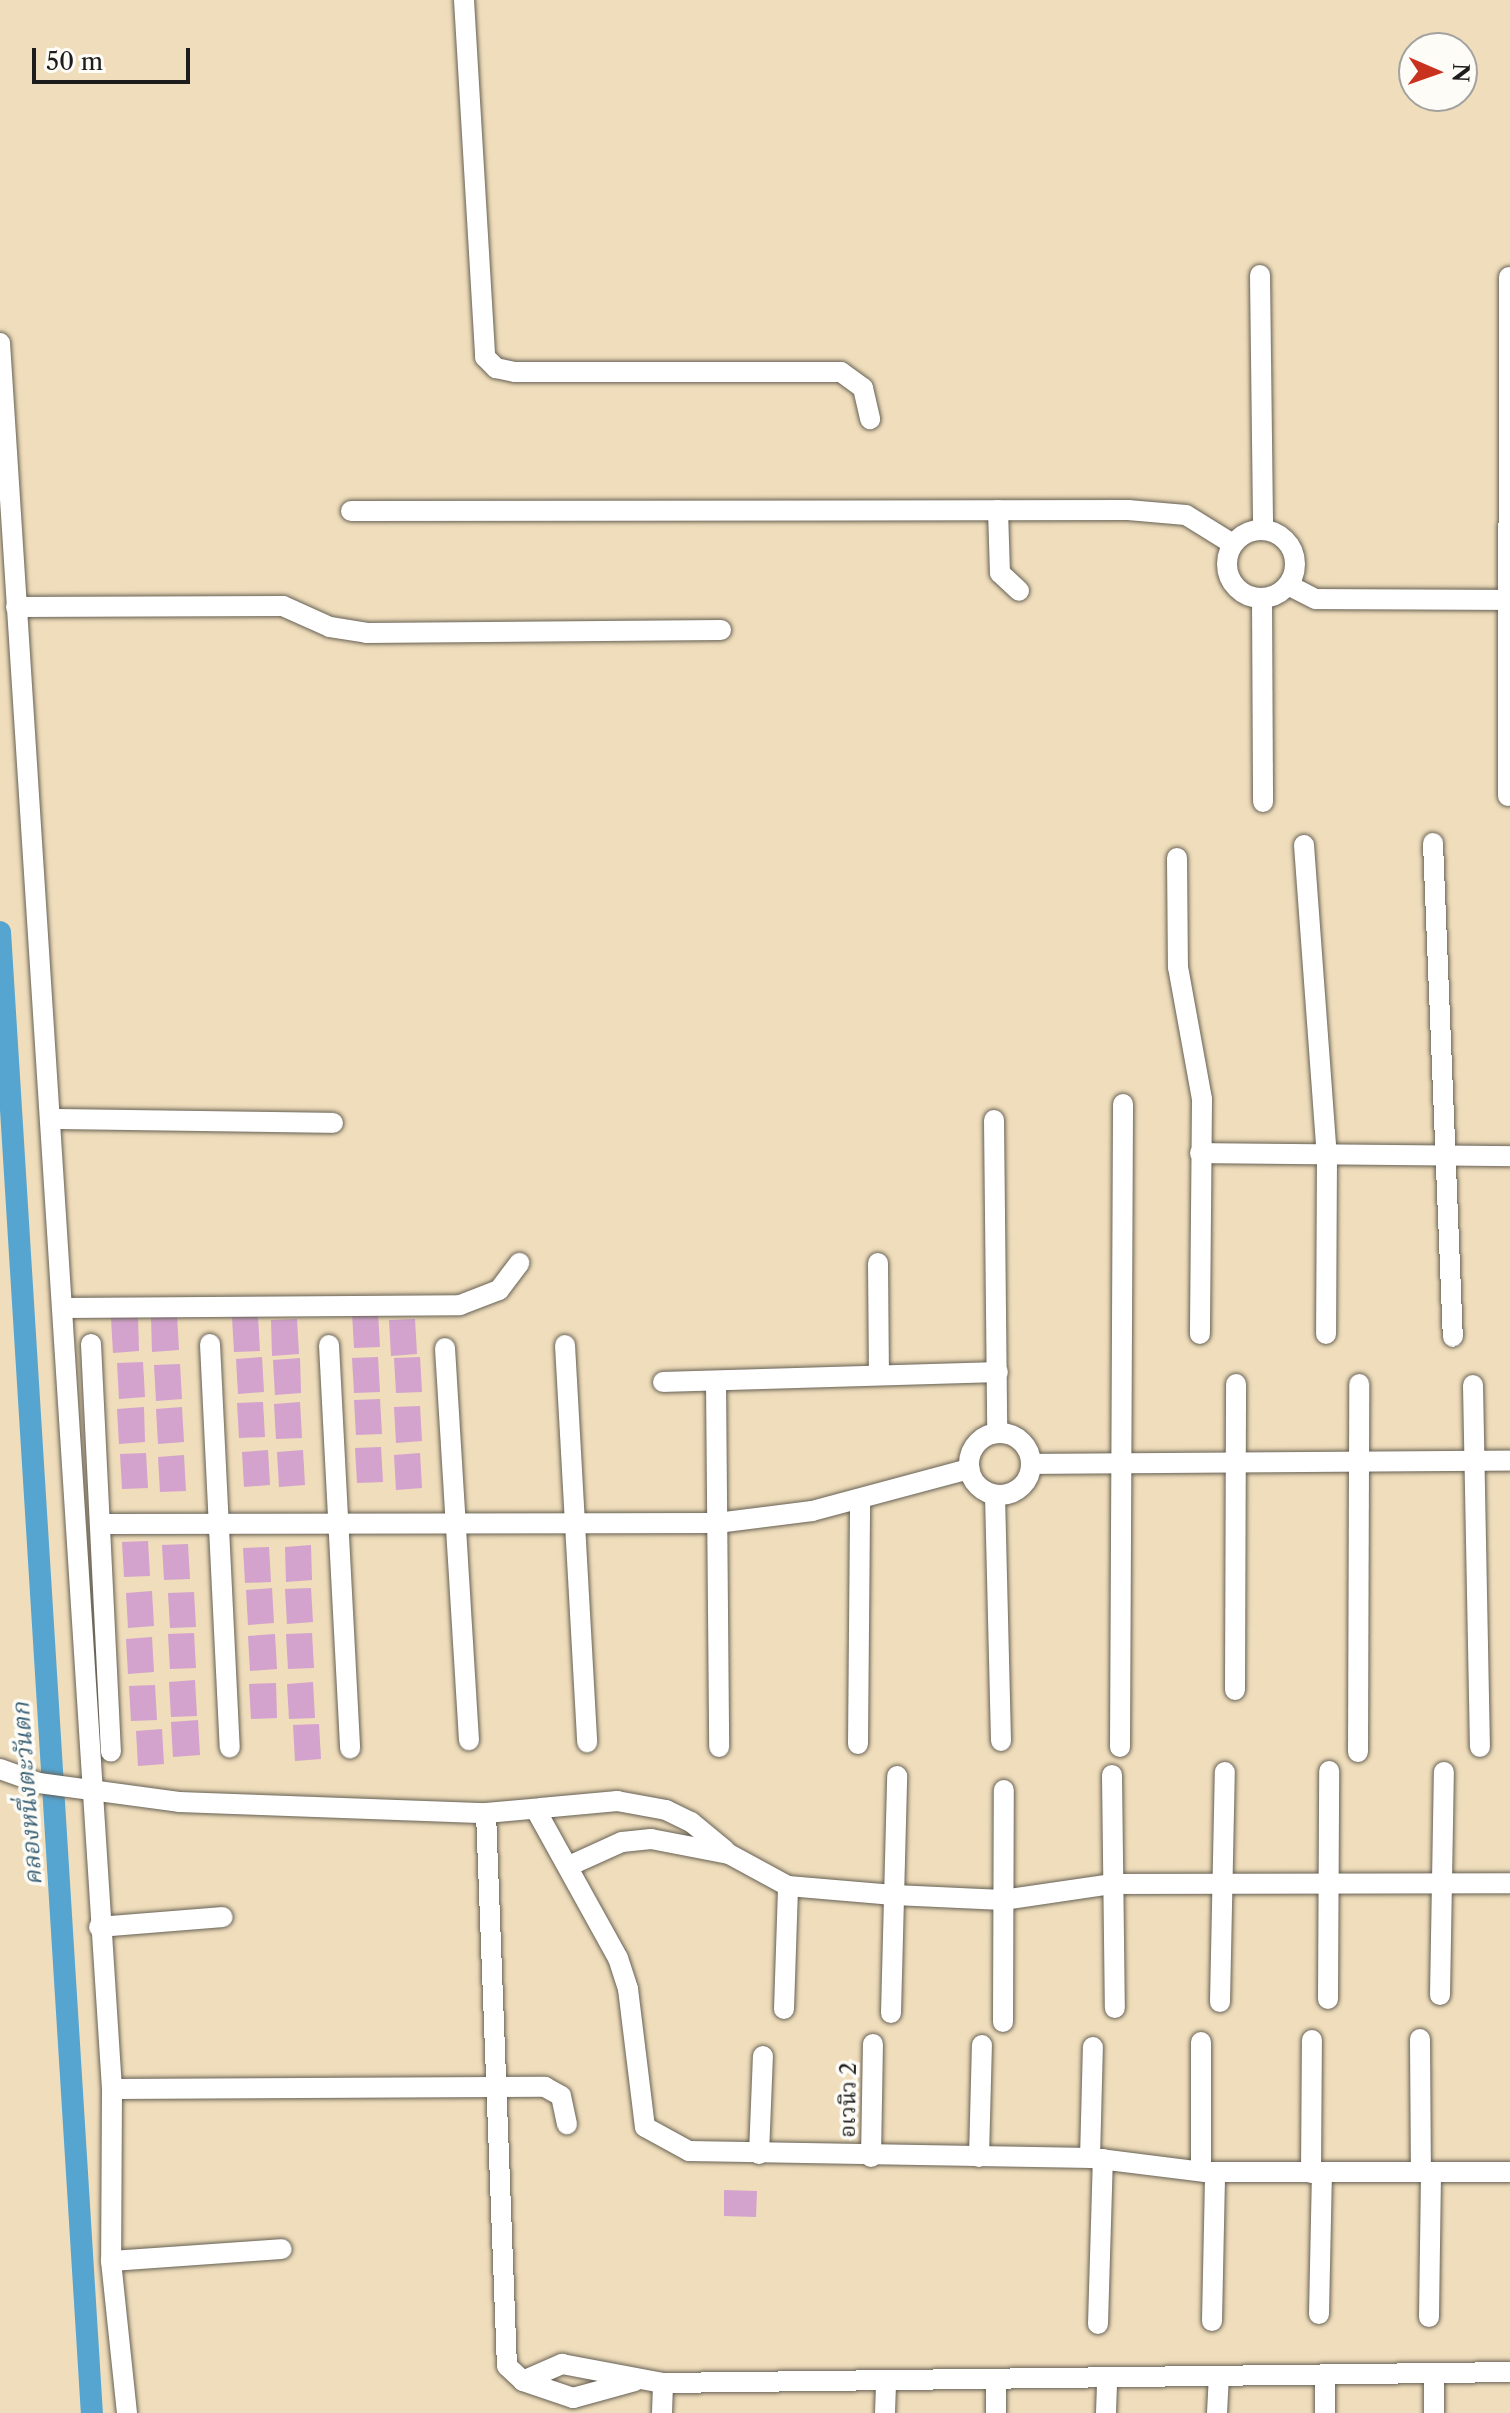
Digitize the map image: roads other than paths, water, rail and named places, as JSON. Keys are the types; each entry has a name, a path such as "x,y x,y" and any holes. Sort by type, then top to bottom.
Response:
{"street":[{"path":"464,0 485,357 496,368 515,372 841,372 863,388 870,419"},
{"path":"1260,275 1263,529"},
{"path":"1508,796 1509,277"},
{"path":"0,343 64,1308 86,1792 112,2089 111,2261 127,2413"},
{"path":"351,511 998,510 1186,515 1233,544"},
{"path":"998,510 997,562 1002,579 1019,591"},
{"path":"1263,529 1280,535 1292,550 1295,568 1288,585 1262,599 1247,596 1227,574 1233,544 1246,532 1263,529"},
{"path":"1288,585 1316,599 1509,600"},
{"path":"1262,599 1263,802"},
{"path":"16,607 283,606 344,631 366,633 721,630"},
{"path":"1433,843 1450,1157 1453,1337"},
{"path":"1304,845 1327,1157 1326,1334"},
{"path":"1177,858 1178,967 1200,1073 1200,1334"},
{"path":"1120,1747 1123,1104"},
{"path":"50,1119 333,1123"},
{"path":"994,1120 997,1432"},
{"path":"1200,1153 1327,1157 1510,1156"},
{"path":"64,1308 460,1305 499,1290 519,1263"},
{"path":"878,1263 879,1375"},
{"path":"91,1344 103,1524 111,1752"},
{"path":"210,1344 230,1748"},
{"path":"329,1345 350,1748"},
{"path":"565,1345 587,1742"},
{"path":"445,1348 469,1740"},
{"path":"663,1382 998,1372"},
{"path":"716,1381 719,1747"},
{"path":"1235,1690 1236,1384"},
{"path":"1358,1752 1359,1384"},
{"path":"1473,1385 1480,1747"},
{"path":"997,1432 1022,1440 1031,1464 1020,1488 995,1495 978,1486 969,1469 975,1444 997,1432"},
{"path":"1031,1464 1510,1461"},
{"path":"103,1524 338,1521 717,1523 860,1500 969,1469"},
{"path":"995,1495 1001,1741"},
{"path":"858,1744 860,1500"},
{"path":"0,1769 39,1783 86,1792 179,1802 486,1813 537,1812 617,1801 666,1810 691,1822 729,1854 788,1886 894,1895 1003,1900 1113,1884 1510,1883"},
{"path":"1328,1999 1329,1771"},
{"path":"1220,2002 1225,1772"},
{"path":"1440,1995 1444,1772"},
{"path":"1112,1775 1115,2008"},
{"path":"891,2013 897,1776"},
{"path":"1003,2022 1004,1790"},
{"path":"537,1812 571,1865 628,1989 645,2127 689,2151 871,2157 1097,2158 1208,2171 1510,2172"},
{"path":"486,1813 500,2087 507,2366 523,2381 573,2398 635,2381"},
{"path":"571,1865 622,1842 651,1839 729,1854"},
{"path":"784,2009 788,1886"},
{"path":"99,1927 223,1917"},
{"path":"1420,2039 1429,2317"},
{"path":"1312,2040 1319,2314"},
{"path":"1201,2042 1212,2321"},
{"name":"อเวนิว 2","path":"871,2157 873,2044"},
{"path":"979,2157 982,2045"},
{"path":"1093,2047 1098,2324"},
{"path":"759,2154 763,2056"},
{"path":"112,2089 554,2089 561,2096 567,2124"},
{"path":"111,2261 282,2249"},
{"path":"523,2381 562,2364 593,2366 635,2381 663,2383 1510,2372"},
{"path":"1434,2373 1434,2413"},
{"path":"1325,2374 1325,2413"},
{"path":"1217,2413 1219,2376"},
{"path":"1106,2413 1107,2378"},
{"path":"996,2379 996,2413"},
{"path":"885,2413 886,2381"},
{"path":"662,2413 663,2383"}],"waterway":[{"name":"คลองหนึ่งตะวันตก","path":"0,932 92,2413"}]}
